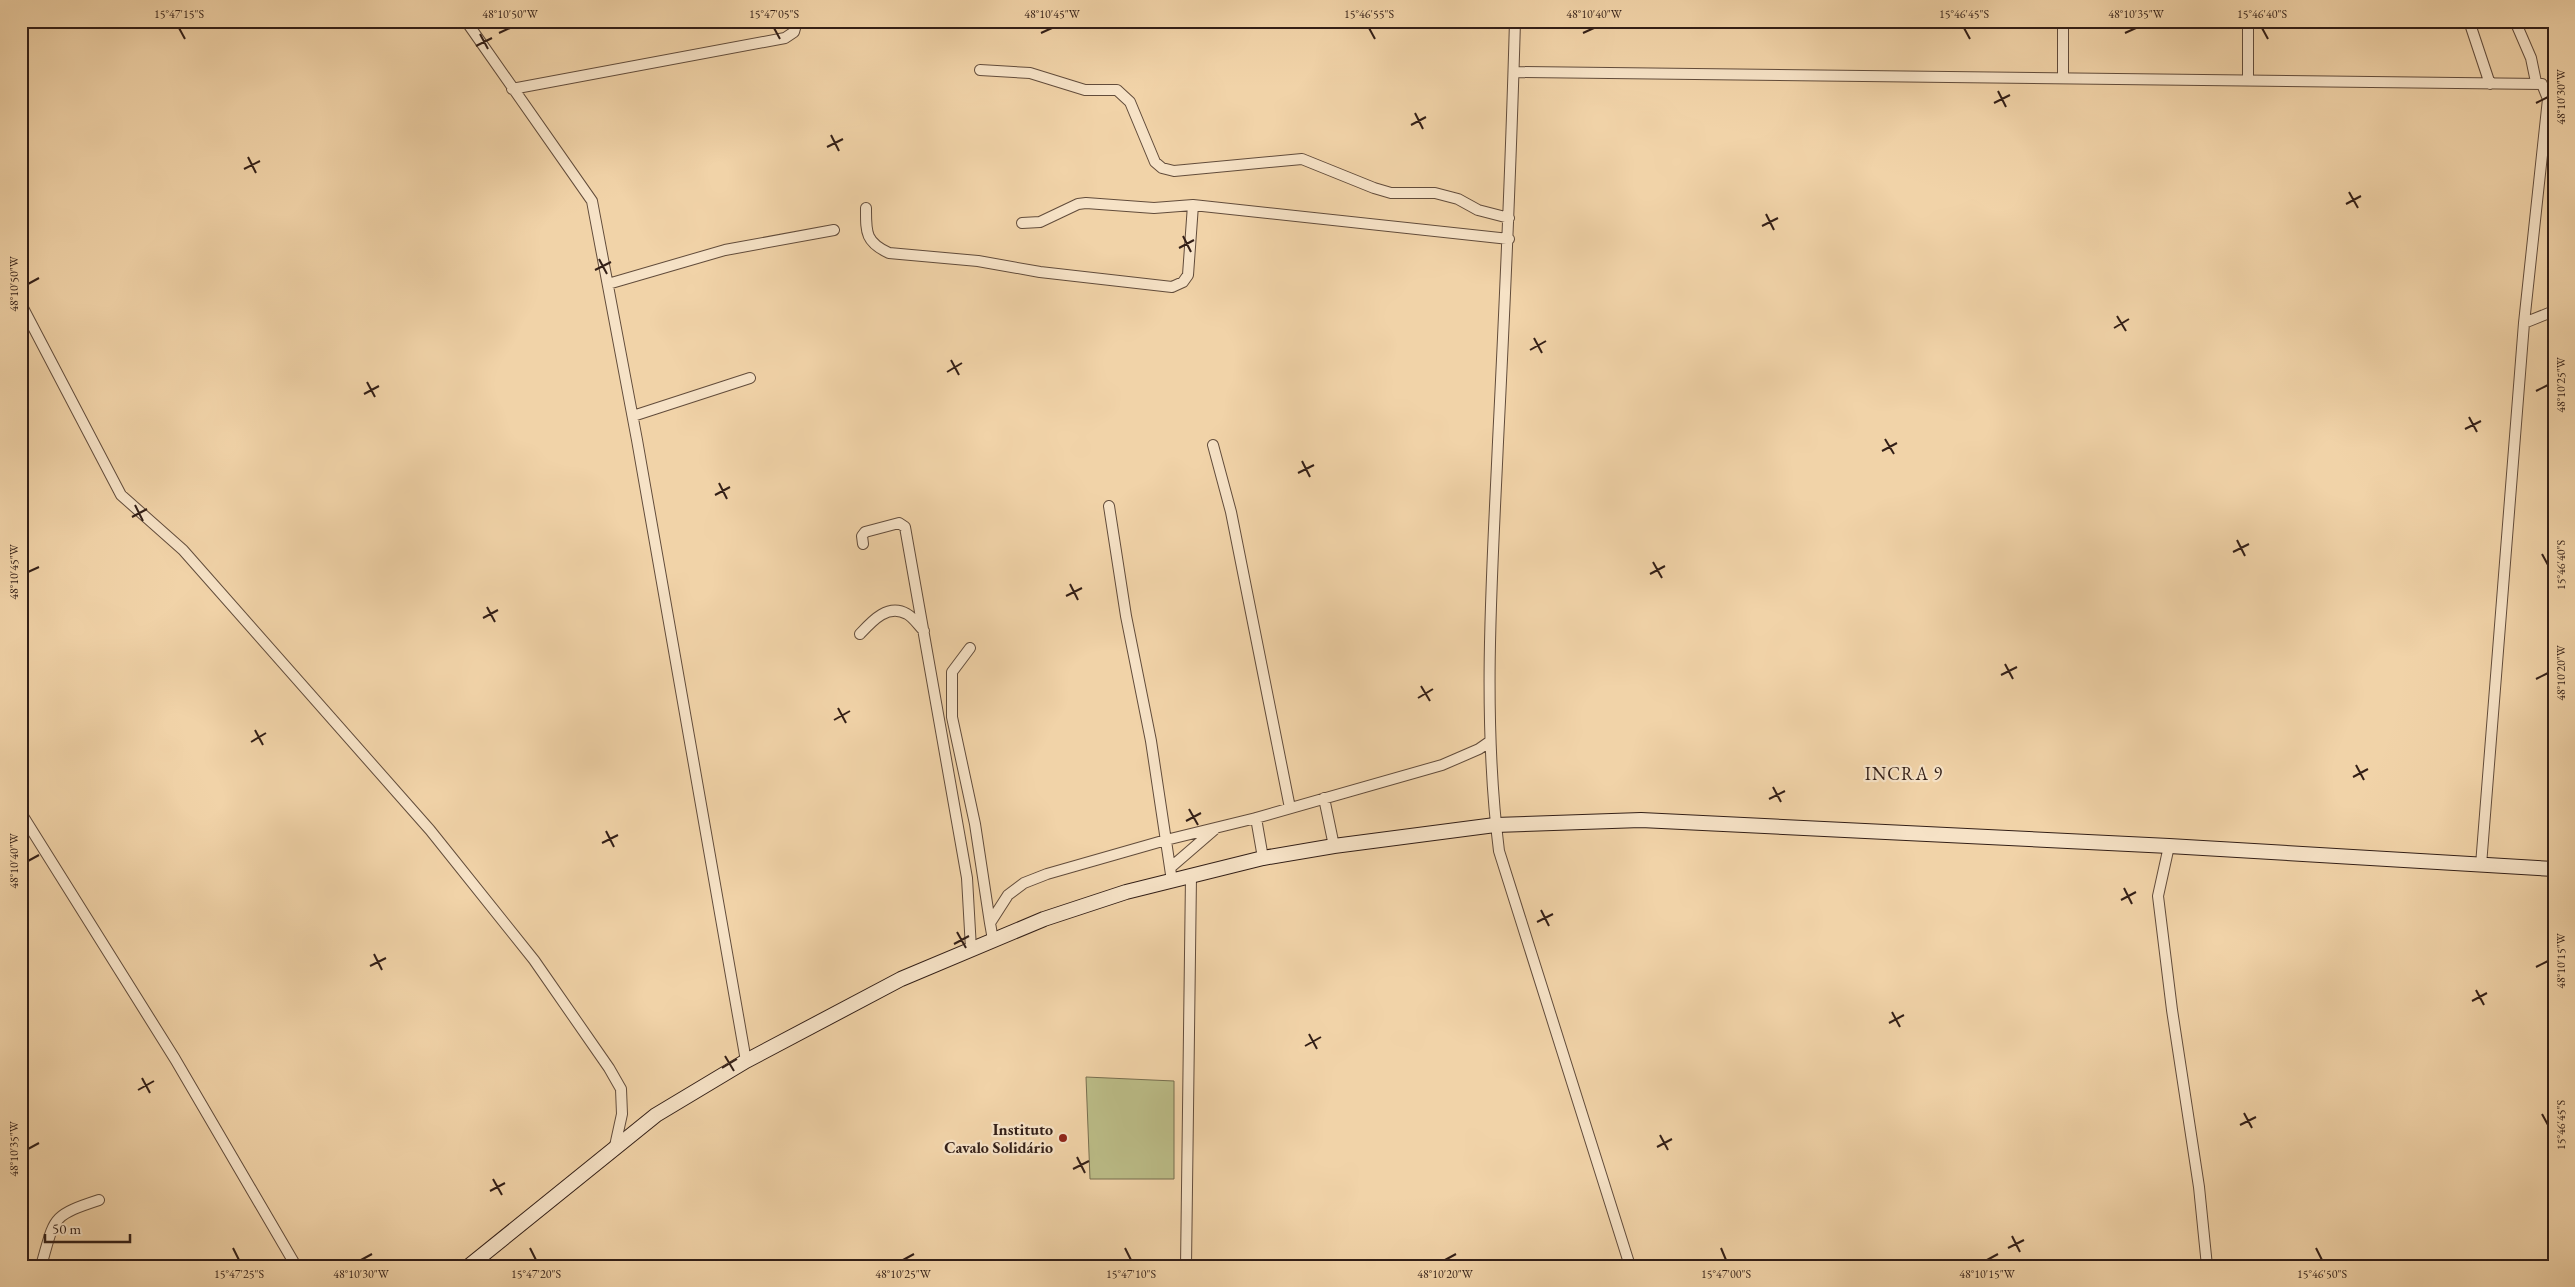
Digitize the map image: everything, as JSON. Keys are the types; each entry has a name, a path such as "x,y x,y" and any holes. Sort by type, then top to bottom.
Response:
{"main road":[{"path":"468,1266 615,1146 656,1115 746,1061 901,979 1044,919 1171,875 1191,876 1263,858 1334,846 1495,825 1641,820 2169,846 2554,869"}],"street":[{"path":"466,21 592,201 746,1061"},
{"path":"512,89 785,38 794,32 798,21"},
{"path":"1516,21 1509,239 1493,550 1489,742 1495,825 1498,851 1630,1266"},
{"path":"2063,21 2063,78"},
{"path":"2248,21 2248,81"},
{"path":"2469,21 2490,84"},
{"path":"2515,21 2531,58 2536,82"},
{"path":"980,70 1030,72 1085,90 1116,90 1130,102 1150,154 1162,168 1174,171 1302,159 1374,188 1392,193 1435,193 1458,199 1478,210 1509,218"},
{"path":"1514,72 2490,84 2536,82 2542,84 2548,99 2524,323 2481,865"},
{"path":"1022,223 1040,222 1078,204 1086,203 1154,208 1193,205 1509,239"},
{"path":"866,208 866,234 876,248 889,253 978,261 1040,272 1172,287 1183,282 1188,275 1193,205"},
{"path":"608,284 725,250 834,230"},
{"path":"21,304 121,495 183,550 430,830 534,960 609,1068 621,1089 622,1114 615,1146"},
{"path":"2524,323 2554,311"},
{"path":"632,416 750,378"},
{"path":"1213,446 1231,512 1290,808"},
{"path":"1109,506 1171,875"},
{"path":"863,544 862,536 865,532 899,523 904,527 967,878 971,949"},
{"path":"860,634 874,618 889,610 906,613 924,631"},
{"path":"970,648 952,672 952,717 975,824 993,940"},
{"path":"990,923 1008,895 1024,883 1047,874 1166,840 1256,818 1442,765 1479,749 1489,742"},
{"path":"1324,798 1334,846"},
{"path":"21,813 175,1059 296,1266"},
{"path":"1256,818 1263,858"},
{"path":"1171,875 1215,829"},
{"path":"2169,846 2158,896 2172,1010 2199,1187 2207,1266"},
{"path":"1186,1266 1191,876"},
{"path":"41,1266 53,1223 68,1210 99,1200"}],"green space":[{"path":"1086,1077 1174,1081 1174,1179 1090,1179"}],"place":[{"name":"Instituto Cavalo Solidário","path":"1063,1138"}],"district":[{"name":"INCRA 9","path":"1904,774"}]}
